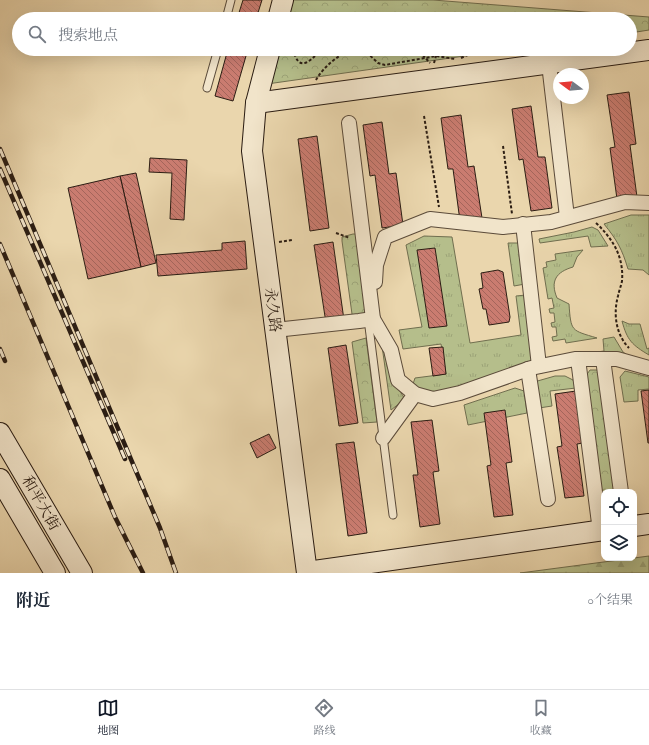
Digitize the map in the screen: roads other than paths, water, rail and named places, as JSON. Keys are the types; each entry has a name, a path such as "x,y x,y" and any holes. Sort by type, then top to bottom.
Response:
{"main road":[{"path":"280,12 283,0"},
{"path":"637,52 649,50"},
{"name":"永久路","path":"268,56 256,103 252,151 307,572"},
{"path":"256,103 606,56"},
{"name":"和平大街","path":"0,433 82,573"},
{"name":"和平大街","path":"0,479 55,573"},
{"path":"637,526 649,524"},
{"path":"307,572 601,530"}],"street":[{"path":"549,64 567,218"},
{"path":"349,123 371,319 391,350 398,380 415,394 433,399 460,393 533,368 578,359 617,359 649,368"},
{"path":"371,319 376,265 385,237 430,219 503,226 519,225 552,222 625,202 649,203"},
{"path":"519,225 548,499"},
{"path":"275,330 371,319"},
{"path":"578,359 601,525"},
{"path":"603,359 621,489"},
{"path":"383,438 415,394"}],"lane":[{"path":"228,12 231,0"},
{"path":"207,88 216,56"},
{"path":"371,319 383,438 393,515"}],"railway":[{"path":"0,149 160,528 176,573"},
{"path":"0,169 125,459"},
{"path":"0,244 115,517 143,573"},
{"path":"0,349 5,361"}]}
